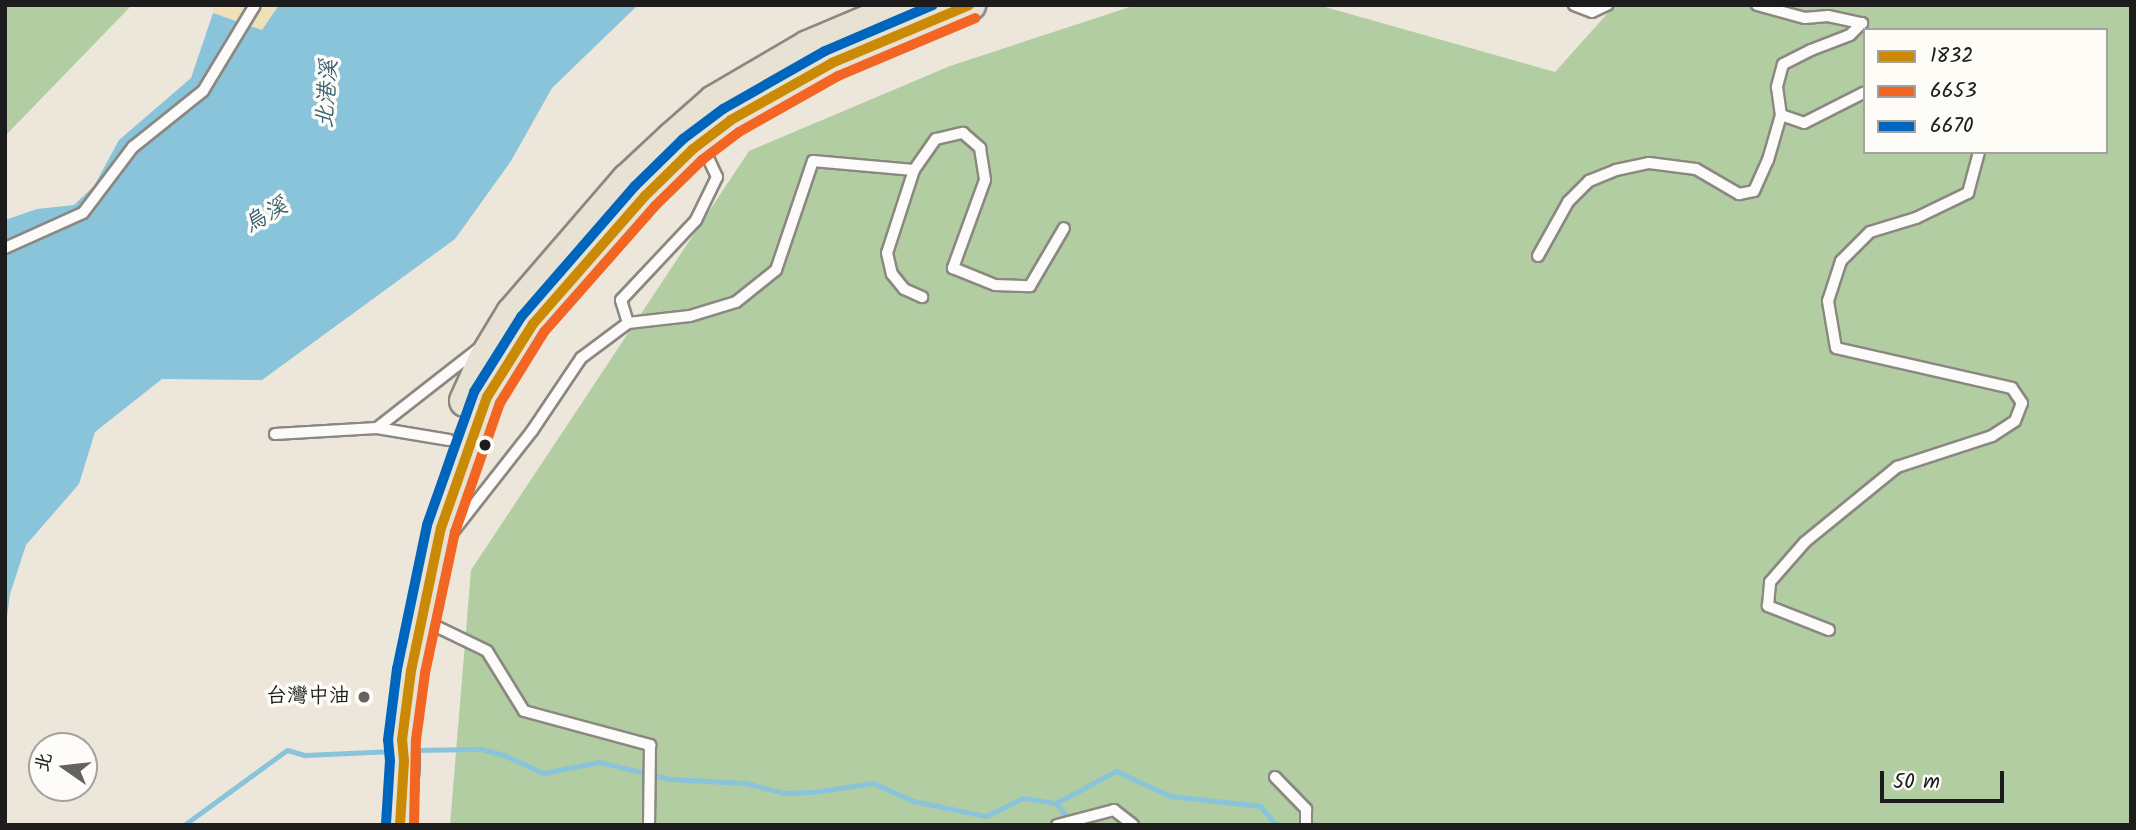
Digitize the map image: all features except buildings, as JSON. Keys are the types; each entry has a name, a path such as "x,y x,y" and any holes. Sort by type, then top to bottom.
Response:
{"main road":[{"path":"400,825 395,750 394,663 419,537 449,440 484,359 512,313 627,180 714,101 808,46 905,5"},
{"path":"686,125 731,120 832,63 970,5"},
{"path":"385,825 395,750 436,552 469,442 487,397 533,324 645,196 686,125"}],"lane":[{"path":"5,248 83,213 133,147 203,90 255,5"},
{"path":"1574,5 1592,12 1607,5"},
{"path":"1538,256 1568,202 1589,181 1616,170 1649,163 1696,169 1739,194 1754,191 1768,160 1781,115 1777,87 1783,64 1850,35 1862,23 1828,16 1805,18 1757,5"},
{"path":"1781,115 1804,123 1863,93"},
{"path":"377,428 475,352 559,245 686,125 716,177 696,220 621,300 628,323"},
{"path":"922,297 904,289 892,274 887,253 914,170 936,139 963,133 980,148 985,180 953,268 995,285 1030,286 1063,228"},
{"path":"1829,630 1768,606 1770,582 1805,542 1897,467 1992,436 2015,421 2022,403 2012,387 1836,348 1828,301 1841,261 1870,232 1916,218 1968,193 1978,154"},
{"path":"436,552 532,431 581,358 628,323 690,316 736,302 776,270 813,161 914,170"},
{"path":"275,433 377,428 449,440"},
{"path":"422,619 487,651 524,710 650,745 649,825"},
{"path":"1275,778 1306,809 1306,825"},
{"path":"1058,825 1114,810 1133,825"}],"green space":[{"path":"5,5 132,5 5,136"},
{"path":"1136,5 1318,5 1555,72 1615,5 2131,5 2131,825 450,825 471,570 749,151 950,66"}],"sand":[{"name":"北港溪","path":"213,5 279,5 262,30 213,13"}],"water":[{"name":"烏溪","path":"279,5 638,5 552,88 511,161 455,239 262,380 162,379 95,432 79,484 26,545 10,594 5,632 5,220 37,209 74,205 94,186 119,140 191,78 213,13 262,30"}],"waterway":[{"path":"411,750 481,749 504,755 543,773 599,762 670,779 745,783 784,793 813,792 873,783 913,801 986,816 1023,798 1056,803 1116,771 1170,796 1260,806 1276,825"},
{"path":"184,825 287,750 305,755 395,751"},
{"path":"1056,803 1071,822"}],"transit line":[{"name":"6670","path":"386,824 390,761 388,740 397,669 427,525 474,392 521,317 635,186 683,139 723,109 825,51 933,5"},
{"name":"1832","path":"400,825 404,761 402,740 411,671 441,528 487,397 533,324 645,196 693,149 731,120 832,63 969,5"},
{"name":"6653","path":"414,825 416,740 425,673 455,532 500,403 544,332 655,206 702,160 739,132 838,76 975,18"}],"place":[{"name":"台灣中油","path":"364,697"}]}
